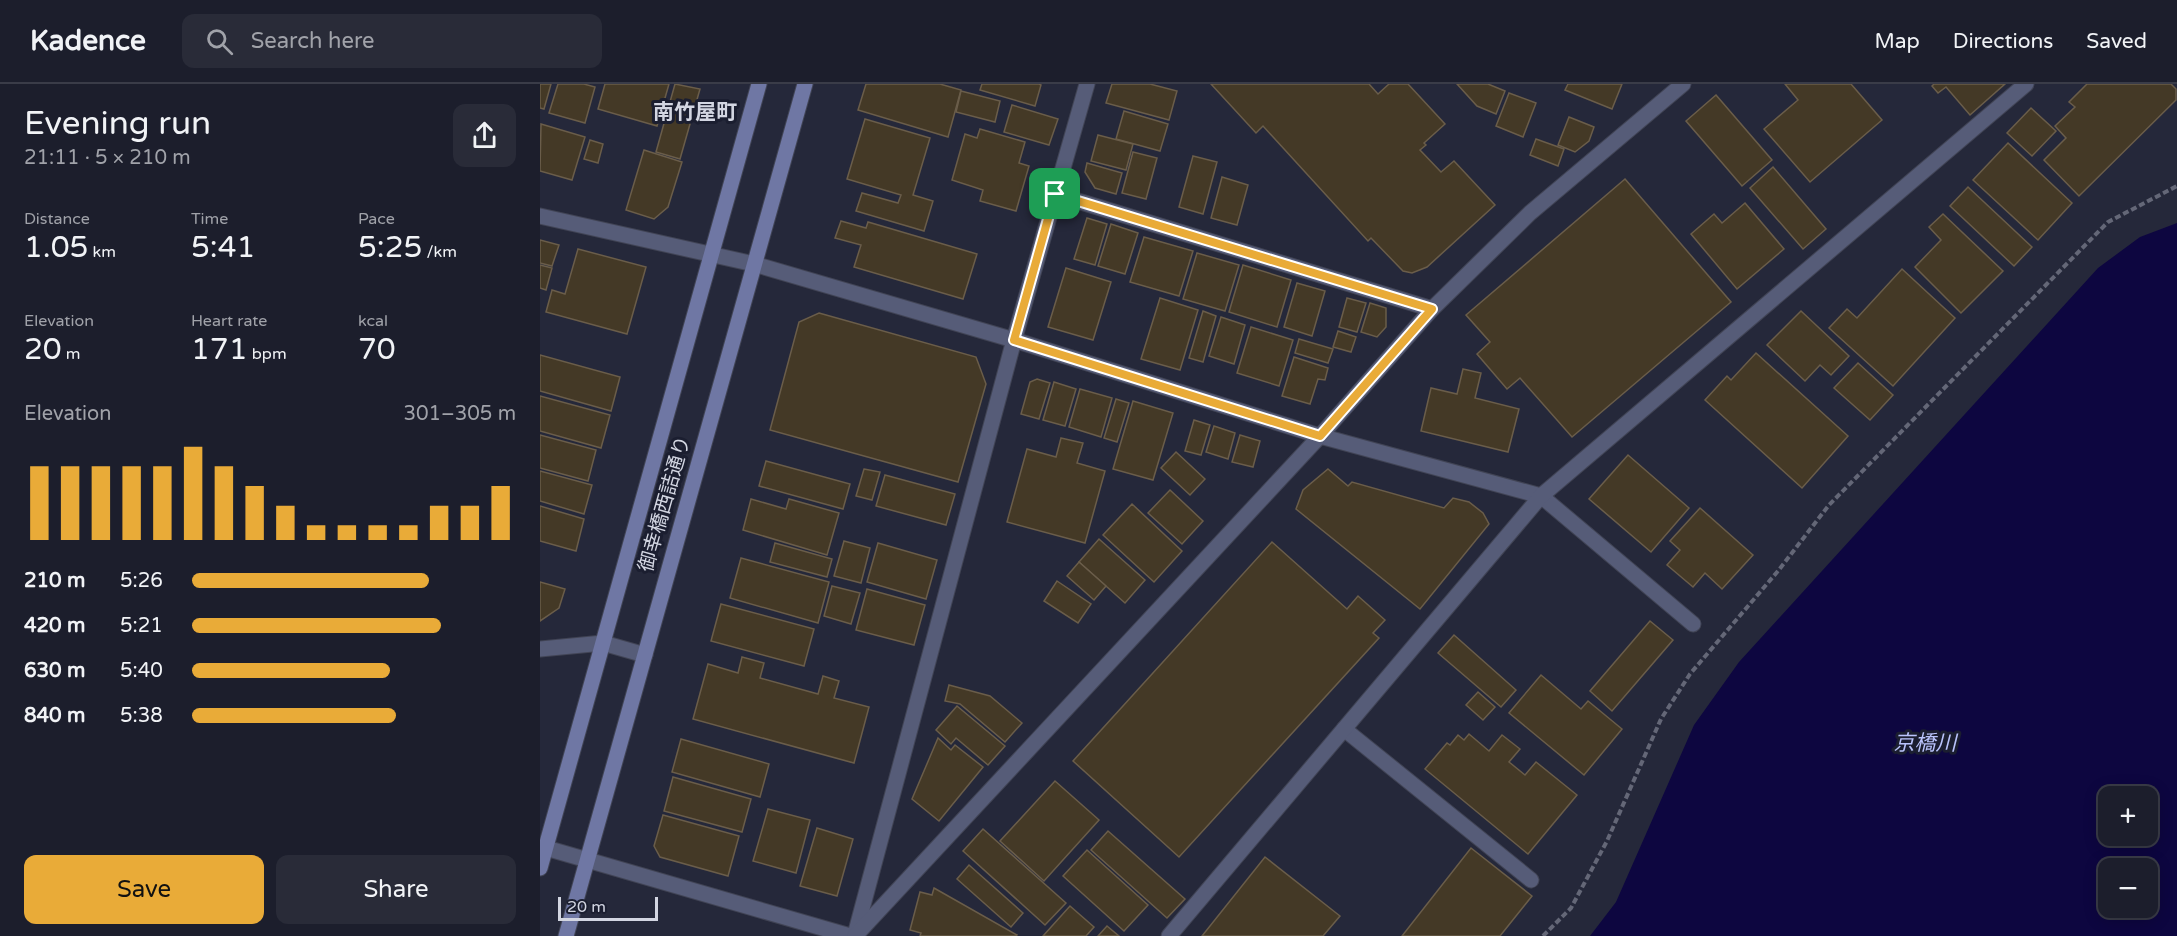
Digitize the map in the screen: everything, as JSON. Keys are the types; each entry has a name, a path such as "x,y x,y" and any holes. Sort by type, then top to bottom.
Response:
{"street":[{"name":"御幸橋西詰通り","path":"540,868 759,84"},
{"name":"御幸橋西詰通り","path":"566,936 805,84"},
{"path":"855,936 1014,340 1087,84"},
{"path":"855,936 1320,436 1432,309 1530,213 1683,84"},
{"path":"1169,936 1541,496 2026,84"},
{"path":"1055,194 1432,309"},
{"path":"540,216 754,264 1014,340 1320,436 1541,496 1694,624"},
{"path":"540,649 603,643 645,655"},
{"path":"1344,729 1531,880"},
{"path":"546,848 850,936"}],"path":[{"path":"1543,936 1571,908 1607,841 1661,719 1690,675 1778,571 1830,505 2108,222 2177,186"}],"water":[{"name":"京橋川","path":"2177,223 2177,936 1590,936 1616,902 1694,725 1739,662 2098,268 2140,237"}],"building":[{"path":"540,84 551,84 544,109 540,108"},
{"path":"558,84 584,84 595,87 585,123 549,113"},
{"path":"605,84 669,84 657,126 598,109"},
{"path":"675,84 700,89 680,159 656,152"},
{"path":"866,84 940,84 961,90 948,137 858,110"},
{"path":"982,84 1041,85 1035,106 980,90"},
{"path":"1112,84 1150,84 1177,91 1169,120 1106,103"},
{"path":"1211,84 1369,84 1378,94 1389,84 1408,84 1445,124 1424,143 1426,145 1420,150 1441,172 1454,161 1495,205 1427,267 1412,273 1403,271 1371,238 1368,241 1263,126 1256,133"},
{"path":"1457,84 1488,84 1505,91 1496,114 1477,106"},
{"path":"1568,84 1622,84 1612,109 1565,90"},
{"path":"1785,84 1851,84 1882,120 1810,182 1764,129 1798,100"},
{"path":"1934,84 2005,84 1970,115 1946,87 1938,93 1932,86"},
{"path":"2087,84 2171,84 2176,89 2176,100 2079,196 2044,160 2066,138 2055,126 2075,107 2069,102"},
{"path":"961,91 1000,101 995,122 956,112"},
{"path":"1509,93 1536,103 1523,137 1496,126"},
{"path":"1716,95 1772,160 1742,186 1686,121"},
{"path":"1012,105 1058,119 1049,145 1004,132"},
{"path":"2031,108 2056,131 2032,156 2007,133"},
{"path":"1124,111 1168,124 1160,151 1116,139"},
{"path":"1569,117 1594,127 1589,141 1575,152 1558,145"},
{"path":"865,119 930,138 913,195 933,201 924,231 856,211 862,193 898,203 901,195 847,179"},
{"path":"541,124 585,137 572,180 540,171"},
{"path":"980,129 1025,142 1019,163 1029,166 1016,211 980,201 983,190 952,180 965,134 977,138"},
{"path":"1098,135 1133,144 1126,170 1091,161"},
{"path":"1536,139 1564,149 1558,166 1530,155"},
{"path":"590,140 603,144 598,163 584,159"},
{"path":"2008,143 2072,203 2038,240 1973,180"},
{"path":"644,150 682,162 668,207 654,219 626,210"},
{"path":"1133,152 1157,158 1146,199 1122,193"},
{"path":"1193,156 1217,162 1203,214 1179,207"},
{"path":"1087,163 1122,173 1116,194 1095,188 1085,172"},
{"path":"1773,167 1826,229 1803,249 1750,188"},
{"path":"1222,177 1248,185 1237,225 1211,218"},
{"path":"1625,179 1731,302 1572,437 1520,378 1507,389 1477,354 1490,342 1466,315"},
{"path":"1968,187 2032,247 2014,266 1950,206"},
{"path":"1745,203 1784,249 1737,289 1691,234 1714,214 1722,223"},
{"path":"1943,214 2003,271 1961,313 1915,267 1941,240 1929,227"},
{"path":"1087,218 1107,224 1095,265 1074,259"},
{"path":"841,221 866,228 868,222 977,254 963,299 854,267 861,245 835,238"},
{"path":"1111,224 1138,233 1125,274 1098,266"},
{"path":"1144,237 1193,251 1179,296 1130,282"},
{"path":"540,240 559,245 552,266 540,263"},
{"path":"578,249 646,267 627,334 546,312 552,290 565,294"},
{"path":"1197,253 1239,265 1225,311 1183,299"},
{"path":"540,265 552,268 546,290 540,288"},
{"path":"1243,265 1291,280 1277,327 1229,312"},
{"path":"1066,268 1111,282 1093,340 1048,327"},
{"path":"1902,269 1955,318 1893,386 1829,328 1847,309 1857,318"},
{"path":"1297,283 1325,291 1312,336 1284,327"},
{"path":"1160,298 1198,310 1180,370 1141,359"},
{"path":"1347,298 1366,303 1357,332 1339,327"},
{"path":"1370,303 1386,308 1386,327 1377,337 1361,332"},
{"path":"1203,311 1216,316 1203,362 1189,358"},
{"path":"1801,311 1849,356 1831,375 1820,365 1805,381 1767,345"},
{"path":"819,313 976,357 986,384 958,482 770,430 799,322"},
{"path":"1221,317 1245,325 1234,364 1209,356"},
{"path":"1251,327 1293,340 1279,386 1237,373"},
{"path":"1338,331 1356,337 1351,352 1333,347"},
{"path":"1299,339 1333,349 1328,363 1295,353"},
{"path":"1756,353 1848,436 1802,488 1705,400 1727,376 1731,380"},
{"path":"540,355 620,377 611,411 540,391"},
{"path":"1294,357 1328,368 1325,380 1318,379 1310,404 1282,396"},
{"path":"1858,363 1893,395 1870,420 1834,388"},
{"path":"1463,369 1481,373 1475,398 1519,409 1508,452 1421,431 1431,388 1457,394"},
{"path":"1037,379 1050,383 1039,419 1021,414 1030,382"},
{"path":"1054,382 1076,389 1065,426 1043,420"},
{"path":"1080,389 1112,398 1101,437 1069,427"},
{"path":"540,396 610,415 601,448 540,431"},
{"path":"1116,399 1129,403 1117,442 1104,438"},
{"path":"1133,401 1173,413 1153,480 1113,469"},
{"path":"1194,420 1210,425 1201,455 1185,451"},
{"path":"1214,426 1235,433 1228,459 1206,452"},
{"path":"540,435 596,450 588,481 540,468"},
{"path":"1240,435 1260,441 1253,467 1232,462"},
{"path":"1061,438 1083,443 1077,463 1105,471 1085,543 1007,522 1027,449 1056,457"},
{"path":"1176,452 1205,479 1190,495 1161,468"},
{"path":"1628,455 1689,508 1651,552 1589,499"},
{"path":"766,461 850,484 843,509 759,486"},
{"path":"864,469 880,472 872,500 856,496"},
{"path":"1328,469 1348,486 1352,482 1444,508 1453,498 1469,502 1483,513 1489,524 1420,609 1296,509 1303,490"},
{"path":"540,471 592,485 584,514 540,501"},
{"path":"885,475 955,494 946,525 876,506"},
{"path":"1170,490 1203,521 1182,544 1148,513"},
{"path":"751,499 786,509 789,499 839,513 827,555 743,530"},
{"path":"1132,504 1182,551 1154,582 1103,535"},
{"path":"540,506 584,519 576,551 540,541"},
{"path":"1700,508 1753,555 1722,589 1705,573 1693,587 1667,565 1680,550 1670,541"},
{"path":"1099,539 1145,580 1125,603 1079,562"},
{"path":"844,541 870,548 861,583 834,576"},
{"path":"1272,542 1347,609 1358,596 1385,620 1373,633 1379,638 1179,857 1073,761"},
{"path":"775,543 832,559 827,577 770,562"},
{"path":"878,543 937,560 926,599 867,582"},
{"path":"741,558 829,582 818,623 730,598"},
{"path":"1079,562 1106,586 1094,600 1067,576"},
{"path":"1057,581 1091,604 1078,623 1044,601"},
{"path":"540,582 565,589 559,608 540,621"},
{"path":"832,586 860,593 851,624 824,616"},
{"path":"867,589 925,605 914,645 856,630"},
{"path":"721,604 814,629 804,666 711,641"},
{"path":"1650,621 1673,640 1612,711 1590,691"},
{"path":"1454,635 1516,690 1501,707 1438,653"},
{"path":"742,657 764,663 760,678 818,694 823,676 839,681 834,698 869,707 854,763 693,719 708,664 738,673"},
{"path":"1541,675 1581,709 1588,701 1622,729 1584,775 1509,713"},
{"path":"949,685 990,696 1022,723 1005,742 960,704 945,701"},
{"path":"1478,692 1495,707 1483,720 1466,705"},
{"path":"957,706 1005,746 988,765 956,738 951,744 936,730"},
{"path":"1469,734 1489,751 1502,735 1520,749 1509,762 1525,775 1536,762 1577,795 1528,854 1425,769 1447,743 1450,745 1458,735 1464,740"},
{"path":"938,738 951,750 955,745 983,767 939,821 912,799"},
{"path":"681,739 769,764 760,797 672,772"},
{"path":"673,777 751,799 742,832 664,811"},
{"path":"1055,781 1099,820 1044,881 1000,841"},
{"path":"768,809 810,820 796,873 753,861"},
{"path":"663,815 739,836 728,876 660,857 654,846"},
{"path":"817,828 853,839 837,896 800,886"},
{"path":"983,829 1066,903 1045,925 963,851"},
{"path":"1108,831 1185,899 1167,918 1091,850"},
{"path":"1471,848 1532,896 1500,936 1402,936"},
{"path":"1087,850 1148,905 1124,931 1063,876"},
{"path":"1265,857 1340,916 1323,936 1202,936"},
{"path":"969,865 1023,913 1011,927 957,879"},
{"path":"934,888 1017,935 920,936 921,933 910,930 920,892 932,895"},
{"path":"1070,906 1094,927 1086,936 1043,936"},
{"path":"1107,926 1119,936 1098,936"}],"district":[{"name":"南竹屋町","path":"695,112"}],"route":[{"path":"1055,194 1432,309 1320,436 1014,340 1055,194"}]}
